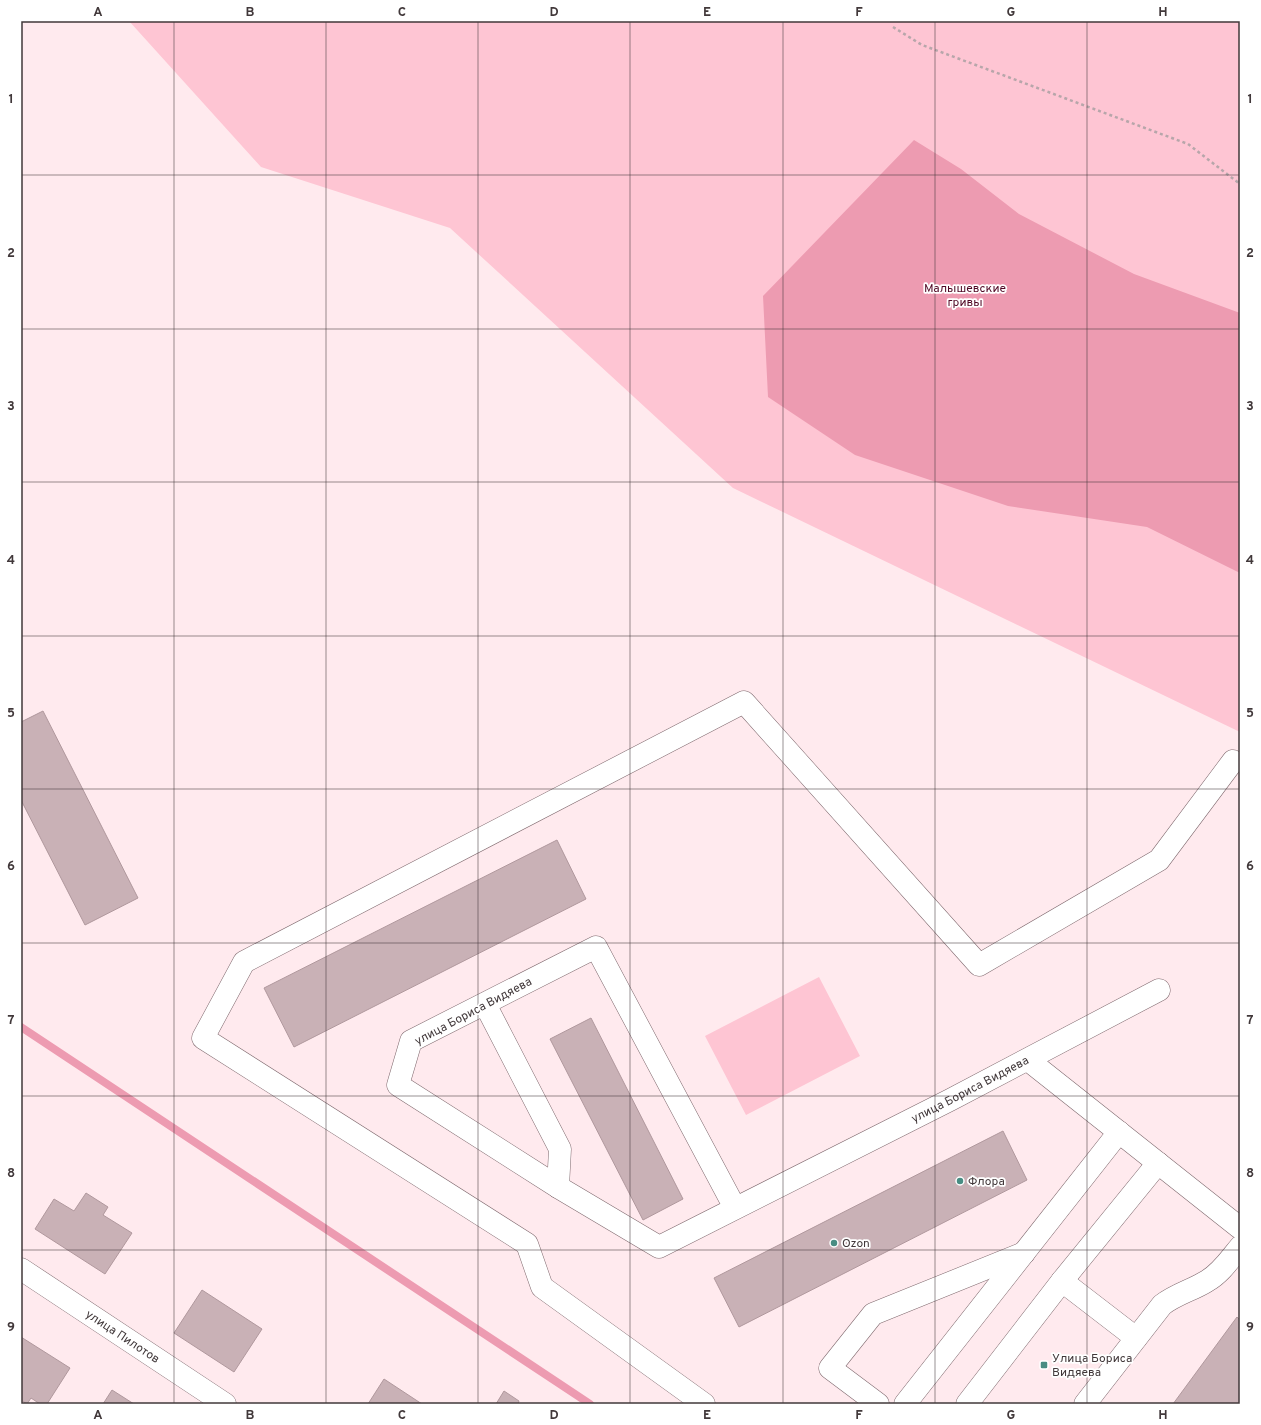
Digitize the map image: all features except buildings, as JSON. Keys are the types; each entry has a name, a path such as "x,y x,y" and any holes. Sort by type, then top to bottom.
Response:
{"street":[{"path":"704,1404 542,1287 527,1244 203,1038 244,962 744,702 979,965 1159,860 1233,761"},
{"name":"улица Бориса Видяева","path":"735,1208 596,947 411,1041 398,1085 558,1187 659,1247 1028,1060 1240,1228"},
{"path":"1028,1060 1159,990"},
{"path":"485,1004 560,1149 558,1187"},
{"path":"905,1404 1119,1132"},
{"path":"967,1404 1062,1281 1158,1163"},
{"path":"1085,1404 1162,1305 1177,1295 1207,1281 1216,1275 1240,1247"},
{"path":"878,1404 830,1368 873,1314 1025,1253"},
{"name":"улица Пилотов","path":"21,1269 225,1404"},
{"path":"1062,1281 1136,1338"}],"path":[{"path":"894,27 922,45 1188,144 1240,184"}],"green space":[{"name":"Малышевские гривы","path":"129,21 1240,21 1240,732 733,488 450,228 261,167"},
{"path":"819,977 860,1056 746,1115 705,1036"}],"shaded area":[{"path":"914,140 961,169 1019,214 1134,274 1240,313 1240,573 1147,527 1008,506 855,455 768,397 763,296"}],"waterway":[{"path":"21,1027 590,1404"}],"place":[{"name":"Флора","path":"960,1181"},
{"name":"Ozon","path":"834,1243"},
{"name":"Улица Бориса Видяева","path":"1044,1365"}]}
